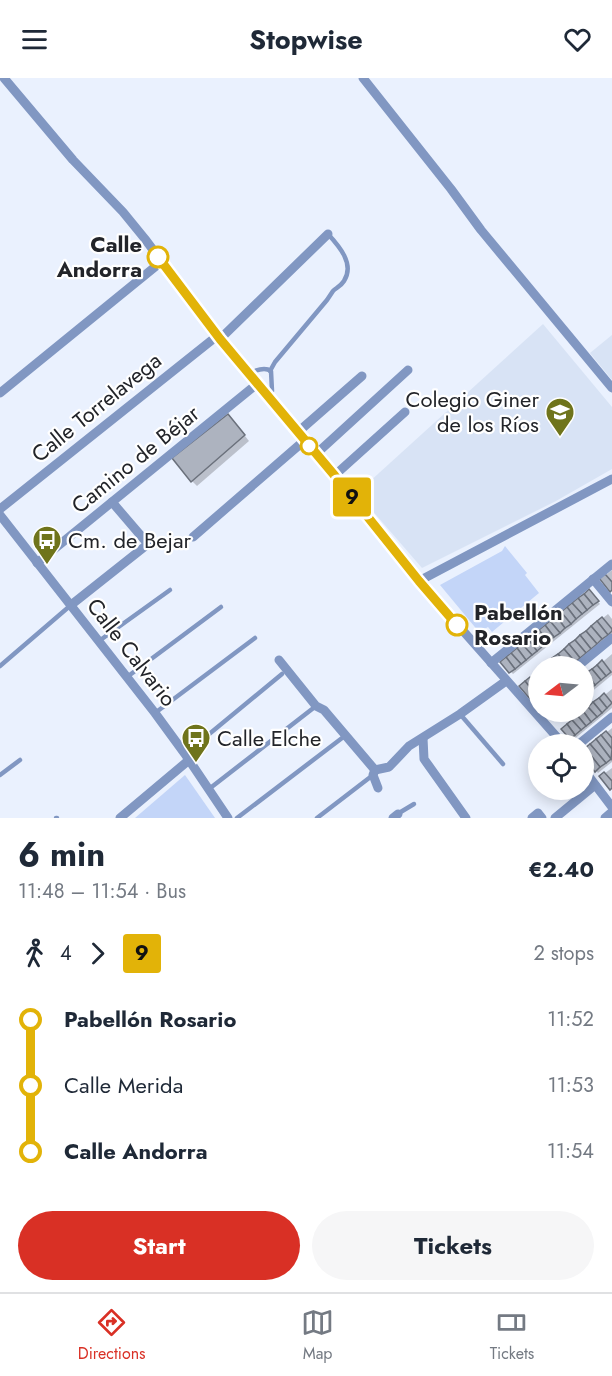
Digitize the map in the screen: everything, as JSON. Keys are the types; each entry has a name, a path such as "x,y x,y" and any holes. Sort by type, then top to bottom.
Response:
{"street":[{"path":"4,78 74,160 123,212 218,337 335,476 419,581 528,705"},
{"path":"363,78 452,189 481,230 612,388"},
{"name":"Calle Torrelavega","path":"0,509 218,337 328,234"},
{"path":"0,393 161,262"},
{"path":"316,454 408,370"},
{"path":"298,432 362,376"},
{"name":"Camino de Béjar","path":"37,563 257,384"},
{"path":"335,476 405,412"},
{"path":"193,537 305,441"},
{"path":"419,581 612,479"},
{"path":"71,605 148,544 112,502"},
{"name":"Calle Calvario","path":"0,515 155,713 228,818"},
{"path":"491,663 612,564"},
{"path":"593,579 612,602"},
{"path":"590,656 612,638"},
{"path":"279,660 316,706 324,710 346,735 374,772 378,788"},
{"path":"374,772 389,767 409,746 460,714 506,681"},
{"path":"591,734 612,717"},
{"path":"543,722 554,734"},
{"path":"423,738 424,759 466,818"},
{"path":"120,818 187,757"},
{"path":"555,818 595,785 610,800"},
{"path":"605,818 612,812"},
{"path":"532,818 538,813 542,818"}],"lane":[{"path":"268,397 272,392 270,371 275,362 333,291 344,282 347,261 328,234"},
{"path":"249,374 266,369 270,371"},
{"path":"98,641 170,590"},
{"path":"0,666 71,605"},
{"path":"127,677 221,607"},
{"path":"155,713 255,638"},
{"path":"187,757 282,674"},
{"path":"208,790 316,706"},
{"path":"460,714 503,764"},
{"path":"237,818 346,735"},
{"path":"0,775 20,760"},
{"path":"317,818 374,772"},
{"path":"396,816 414,804"}],"shaded area":[{"path":"543,324 612,407 612,469 556,501 422,568 357,493"},
{"path":"612,335 612,380 590,353"},
{"path":"505,546 527,573 525,575 539,593 492,632 488,627 479,632 440,585 502,551"},
{"path":"185,775 215,818 135,818"}],"building":[{"path":"228,414 245,435 191,482 172,458"},
{"path":"605,574 612,582 610,592 599,578"},
{"path":"589,589 599,601 593,605 584,594"},
{"path":"584,594 593,605 587,610 578,598"},
{"path":"578,598 587,610 582,614 572,603"},
{"path":"572,603 582,614 576,619 567,607"},
{"path":"567,607 576,619 571,624 561,612"},
{"path":"561,612 571,624 565,628 556,616"},
{"path":"556,616 565,628 560,633 550,621"},
{"path":"602,617 612,629 608,635 597,621"},
{"path":"550,621 560,633 554,637 545,625"},
{"path":"597,621 608,635 602,639 591,626"},
{"path":"545,625 554,637 548,642 539,630"},
{"path":"591,626 602,639 597,644 586,631"},
{"path":"539,630 548,642 543,646 533,634"},
{"path":"586,631 597,644 591,649 580,635"},
{"path":"533,634 543,646 537,651 528,639"},
{"path":"580,635 591,649 586,653 575,640"},
{"path":"528,639 537,651 532,655 522,644"},
{"path":"575,640 586,653 578,656 569,644"},
{"path":"522,644 532,655 526,660 517,648"},
{"path":"569,644 578,656 570,656 564,649"},
{"path":"517,648 526,660 521,664 511,653"},
{"path":"564,649 570,656 560,656 558,654"},
{"path":"511,653 521,664 515,669 506,657"},
{"path":"506,657 515,669 509,673 500,662"},
{"path":"602,660 611,672 606,676 597,665"},
{"path":"597,665 606,676 601,680 594,671"},
{"path":"594,671 601,680 594,684"},
{"path":"525,681 528,685 528,697 519,686"},
{"path":"604,693 612,703 607,708 599,698"},
{"path":"599,698 607,708 602,713 594,701"},
{"path":"594,703 602,713 597,717 594,714"},
{"path":"574,722 583,722 586,726 581,730"},
{"path":"574,722 581,730 574,734 567,724"},
{"path":"567,724 574,734 566,734 561,729"},
{"path":"606,731 612,738 612,749 601,735"},
{"path":"601,735 612,749 611,759 596,739"},
{"path":"596,739 611,759 606,763 594,749"},
{"path":"594,749 606,763 600,767 594,759"},
{"path":"594,759 600,767 594,771"},
{"path":"604,772 612,781 610,790 599,776"}],"bus line":[{"name":"9","path":"158,257 220,339 457,625"}],"place":[{"name":"Calle Andorra","path":"158,257"},
{"name":"Colegio Giner de los Ríos","path":"560,438"},
{"name":"Cm. de Bejar","path":"47,566"},
{"name":"Pabellón Rosario","path":"457,625"},
{"name":"Calle Elche","path":"196,764"}]}
